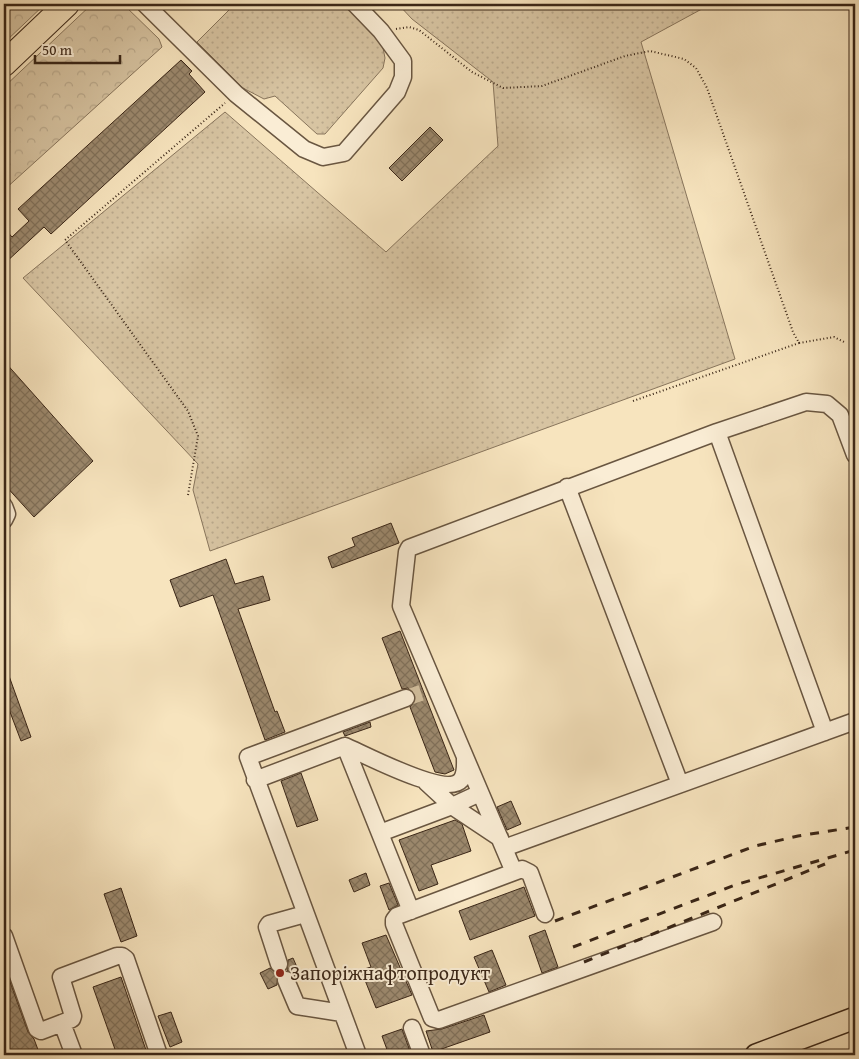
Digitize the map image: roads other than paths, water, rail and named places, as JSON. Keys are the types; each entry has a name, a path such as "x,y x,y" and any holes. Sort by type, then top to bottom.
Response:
{"highway":[{"path":"4,64 67,4"}],"main road":[{"path":"756,1055 855,1018"}],"lane":[{"path":"145,4 236,94 304,150 323,156 344,153 397,92 403,77 404,61 381,31 355,4"},
{"path":"514,872 464,758 430,690 402,606 407,552 413,545 717,432 806,402 827,404 840,415 855,455"},
{"path":"717,432 825,732"},
{"path":"567,488 680,784"},
{"path":"4,506 7,514 4,520"},
{"path":"358,1055 247,760 249,755 406,698"},
{"path":"502,843 680,784 855,721"},
{"path":"255,780 345,746 424,780 451,786 460,781 465,771 464,758"},
{"path":"345,746 411,911"},
{"path":"424,780 452,806 502,843"},
{"path":"380,833 452,806 480,793"},
{"path":"545,914 530,872 522,869 397,916 394,924 432,1018 439,1020 713,922"},
{"path":"279,964 267,927 269,924 305,914"},
{"path":"4,936 37,1029 41,1031 72,1019 73,1016 61,977 111,957 122,956 126,959 159,1055"},
{"path":"286,980 298,1006 342,1013"},
{"path":"62,1023 74,1055"},
{"path":"412,1028 422,1055"}],"tunnel":[{"path":"406,698 424,692"}],"railway":[{"path":"555,921 755,846 798,836 855,827"},
{"path":"573,947 735,885 855,850"},
{"path":"584,962 825,864"}],"place":[{"name":"Запоріжнафтопродукт","path":"280,973"}]}
